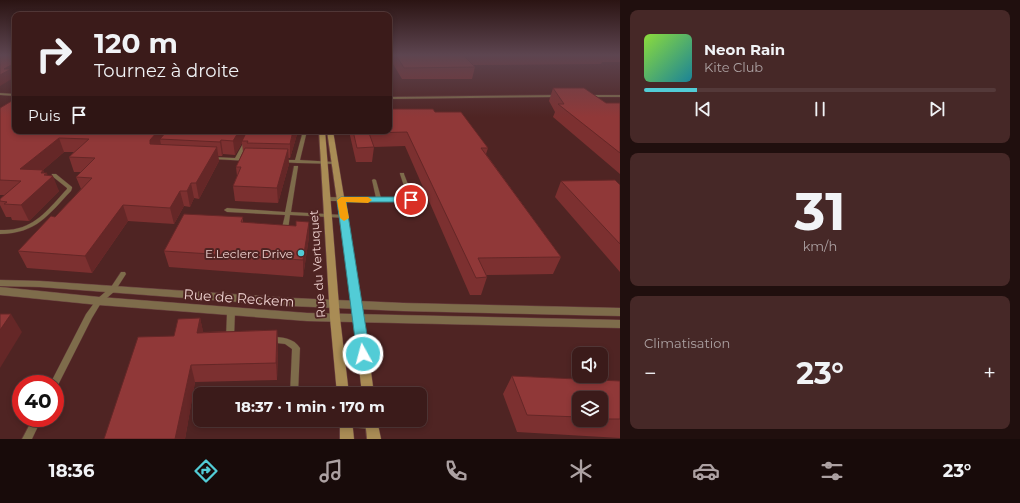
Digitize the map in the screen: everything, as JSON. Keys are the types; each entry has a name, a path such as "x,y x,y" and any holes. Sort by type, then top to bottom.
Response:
{"street":[{"name":"Rue du Vertuquet","path":"322,134 335,318 342,387"},
{"path":"330,134 357,305 367,387"},
{"name":"Rue de Reckem","path":"0,283 334,304 422,308 620,312"},
{"name":"Rue de Reckem","path":"0,291 231,312 335,318 620,324"},
{"path":"347,427 348,439"},
{"path":"372,427 374,439"}],"lane":[{"path":"0,94 12,95"},
{"path":"392,98 564,96"},
{"path":"580,96 620,96"},
{"path":"237,160 250,134"},
{"path":"277,230 285,230 296,165 304,134"},
{"path":"208,158 254,160"},
{"path":"276,161 296,165 335,163"},
{"path":"326,199 411,200 402,174"},
{"path":"0,232 14,232 34,225 69,190 70,188 54,175"},
{"path":"374,180 379,200"},
{"path":"227,210 344,217"},
{"path":"59,375 89,316 99,301 113,289 123,274"},
{"path":"231,312 230,338 232,340 239,340"},
{"path":"261,340 283,340 292,344 296,348 294,387"},
{"path":"27,439 33,427"}],"building":[{"path":"553,88 584,88 606,103 620,103 620,153 558,104 564,104"},
{"path":"12,101 12,134 155,134 150,140 150,144 217,147 196,183 191,183 187,191 180,191 170,208 123,205 85,256 18,251 51,216 55,217 92,178 76,177 95,158 69,157 89,139 59,138 20,169 43,170 41,173 47,173 44,175 53,176 21,205 4,204 7,202 0,201 0,199 21,181 0,180 0,108"},
{"path":"392,109 433,109 435,112 461,112 488,148 481,148 561,257 478,258 487,277 476,278 407,132 392,132"},
{"path":"164,134 237,134 233,141 221,140 220,142 160,139"},
{"path":"246,134 292,134 290,144 247,143 248,141 242,141"},
{"path":"354,134 369,134 374,147 357,148"},
{"path":"245,148 288,149 277,188 233,186 241,167 236,167"},
{"path":"615,180 620,185 620,244 561,181"},
{"path":"184,214 243,217 241,222 296,226 296,221 309,222 303,260 164,251"},
{"path":"0,314 11,314 0,330"},
{"path":"200,318 197,333 277,330 276,363 191,365 175,439 104,439 138,337 174,336 178,319"},
{"path":"512,376 572,379 572,383 608,383 608,380 620,381 620,419 608,419 608,391 572,391 572,417 527,415"}],"slow traffic":[{"path":"344,218 341,200 368,200"}],"place":[{"name":"E.Leclerc Drive","path":"301,253"}],"route":[{"path":"363,354 341,200 411,200"}]}
